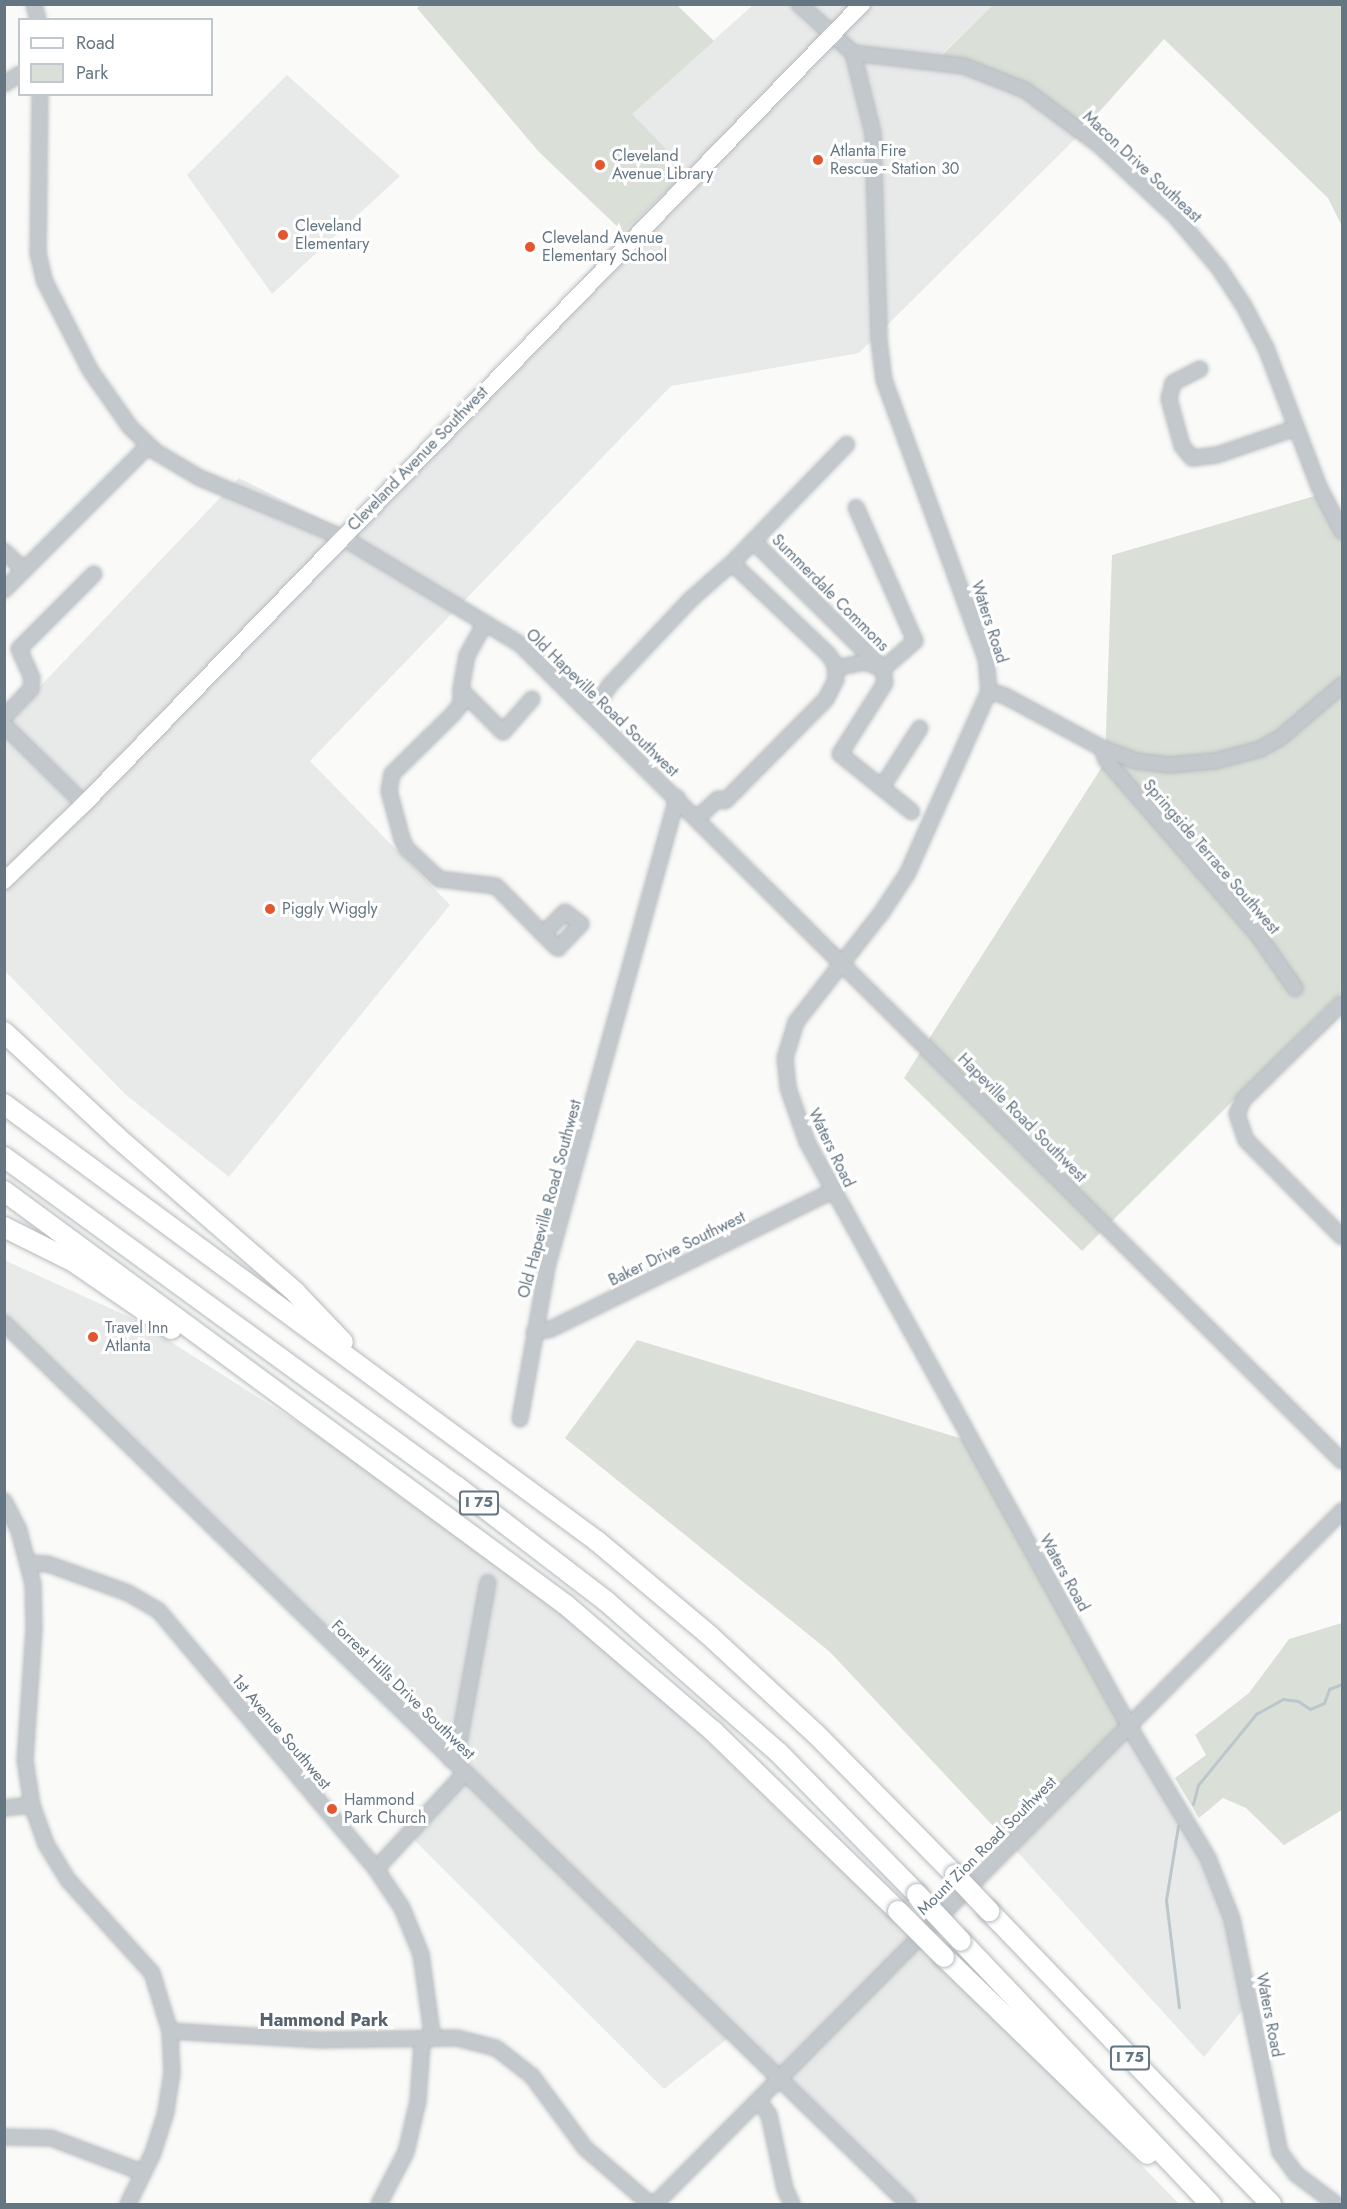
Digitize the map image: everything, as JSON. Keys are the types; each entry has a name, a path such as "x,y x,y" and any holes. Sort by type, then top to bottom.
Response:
{"highway":[{"path":"4,1032 117,1137 295,1292 362,1365"},
{"name":"I 75","path":"4,1104 362,1365 597,1541 709,1635 815,1733 955,1875 1271,2205"},
{"name":"I 75","path":"4,1157 456,1486 606,1601 778,1752 917,1894 1211,2205"},
{"path":"4,1191 396,1476 566,1605 648,1673 898,1911 1044,2058 1202,2205"},
{"path":"4,1227 74,1262 318,1432 396,1476"}],"main road":[{"name":"Cleveland Avenue Southwest","path":"4,881 84,804 862,4"}],"street":[{"name":"Macon Drive Southeast","path":"800,4 831,36 854,53 964,66 995,75 1034,96 1099,146 1176,217 1219,268 1266,348 1319,487 1342,531"},
{"name":"Waters Road","path":"854,53 873,133 879,340 884,380 986,658 989,692 907,874 882,912 796,1022 785,1058 797,1119 833,1191 1129,1726 1208,1858 1224,1893 1280,2152 1296,2174 1336,2205"},
{"path":"4,84 18,75"},
{"name":"Old Hapeville Road Southwest","path":"40,96 38,254 45,280 90,370 130,427 148,446 200,478 342,537 520,644 677,798 564,1203 534,1332 520,1419"},
{"path":"1200,369 1173,382 1169,399 1182,446 1192,458 1217,454 1296,428"},
{"name":"Summerdale Commons","path":"591,714 602,703 610,685 710,580 732,563 847,444"},
{"path":"4,590 148,446"},
{"name":"Summerdale Commons","path":"856,507 915,641 883,669"},
{"name":"Summerdale Commons","path":"753,541 883,669 885,683 840,754 912,812"},
{"path":"4,551 24,570"},
{"path":"697,818 718,799 725,801 736,790 826,699 836,679 835,668 828,654 732,563"},
{"path":"4,717 31,689 32,678 19,650 94,574"},
{"path":"485,623 467,655 460,704 453,714 392,774 389,791 406,848 439,879 496,886 543,934"},
{"path":"835,668 865,662 883,669"},
{"path":"989,692 1005,696 1102,748 1136,761 1169,765 1245,755 1280,738 1342,685"},
{"path":"462,690 503,732 532,699"},
{"path":"4,725 84,804"},
{"path":"882,787 920,728"},
{"name":"Springside Terrace Southwest","path":"1102,748 1106,760 1258,935 1295,988"},
{"name":"Hapeville Road Southwest","path":"677,798 1342,1461"},
{"path":"1342,1003 1243,1100 1237,1114 1246,1140 1342,1237"},
{"name":"Baker Drive Southwest","path":"534,1332 551,1329 833,1191"},
{"name":"Forrest Hills Drive Southwest","path":"4,1323 908,2205"},
{"path":"4,1501 30,1563 34,1629 25,1760 32,1805 46,1844 68,1880 152,1973 170,2031 172,2073 166,2112 144,2173 128,2205"},
{"name":"Mount Zion Road Southwest","path":"655,2205 1342,1511"},
{"name":"1st Avenue Southwest","path":"30,1563 48,1564 128,1593 158,1610 376,1869 402,1908 421,1954 432,2011 432,2033 422,2044 414,2127 406,2152 379,2205"},
{"path":"450,1759 459,1743 488,1583"},
{"path":"376,1869 465,1773"},
{"path":"4,1808 32,1805"},
{"path":"170,2031 319,2040 475,2040 514,2058 532,2076 585,2148 650,2205"},
{"path":"759,2101 769,2115 785,2189 792,2205"},
{"path":"4,2137 51,2138 144,2173"}],"shaded area":[{"path":"753,5 993,5 933,63 1014,87 1076,138 859,353 671,386 310,761 450,905 229,1177 125,1094 5,971 5,723 239,478 341,529 534,334 623,232 688,170 631,114"},
{"name":"Cleveland Elementary","path":"287,75 400,176 272,294 187,175"},
{"path":"4,1260 138,1321 311,1431 524,1581 664,1700 1048,2069 1179,2204 904,2204 732,2035 664,2089 408,1834 463,1777 5,1332"},
{"path":"1128,1731 1202,1843 1250,2001 1204,2057 1010,1844"}],"green space":[{"path":"421,4 677,5 714,41 632,114 688,171 623,232 539,152 417,8"},
{"path":"993,5 1342,5 1342,226 1328,198 1164,39 1076,138 1014,87 933,64"},
{"path":"1322,494 1342,529 1342,992 1082,1251 904,1078 1105,762 1112,555"},
{"path":"637,1340 976,1443 1128,1731 1010,1844 830,1652 565,1438"},
{"path":"1342,1623 1342,1810 1284,1845 1246,1808 1223,1798 1199,1818 1175,1778 1206,1755 1195,1735 1249,1693 1289,1639"}],"waterway":[{"path":"1193,1804 1198,1785 1256,1714 1283,1699 1298,1701 1310,1709 1324,1703 1329,1689 1342,1684"},
{"path":"1178,1826 1166,1900 1179,2007"}],"place":[{"name":"Atlanta Fire Rescue - Station 30","path":"818,160"},
{"name":"Cleveland Avenue Library","path":"600,165"},
{"name":"Cleveland Elementary","path":"283,235"},
{"name":"Cleveland Avenue Elementary School","path":"530,247"},
{"name":"Piggly Wiggly","path":"270,909"},
{"name":"Travel Inn Atlanta","path":"93,1337"},
{"name":"Hammond Park Church","path":"332,1809"}],"district":[{"name":"Hammond Park","path":"324,2020"}]}
